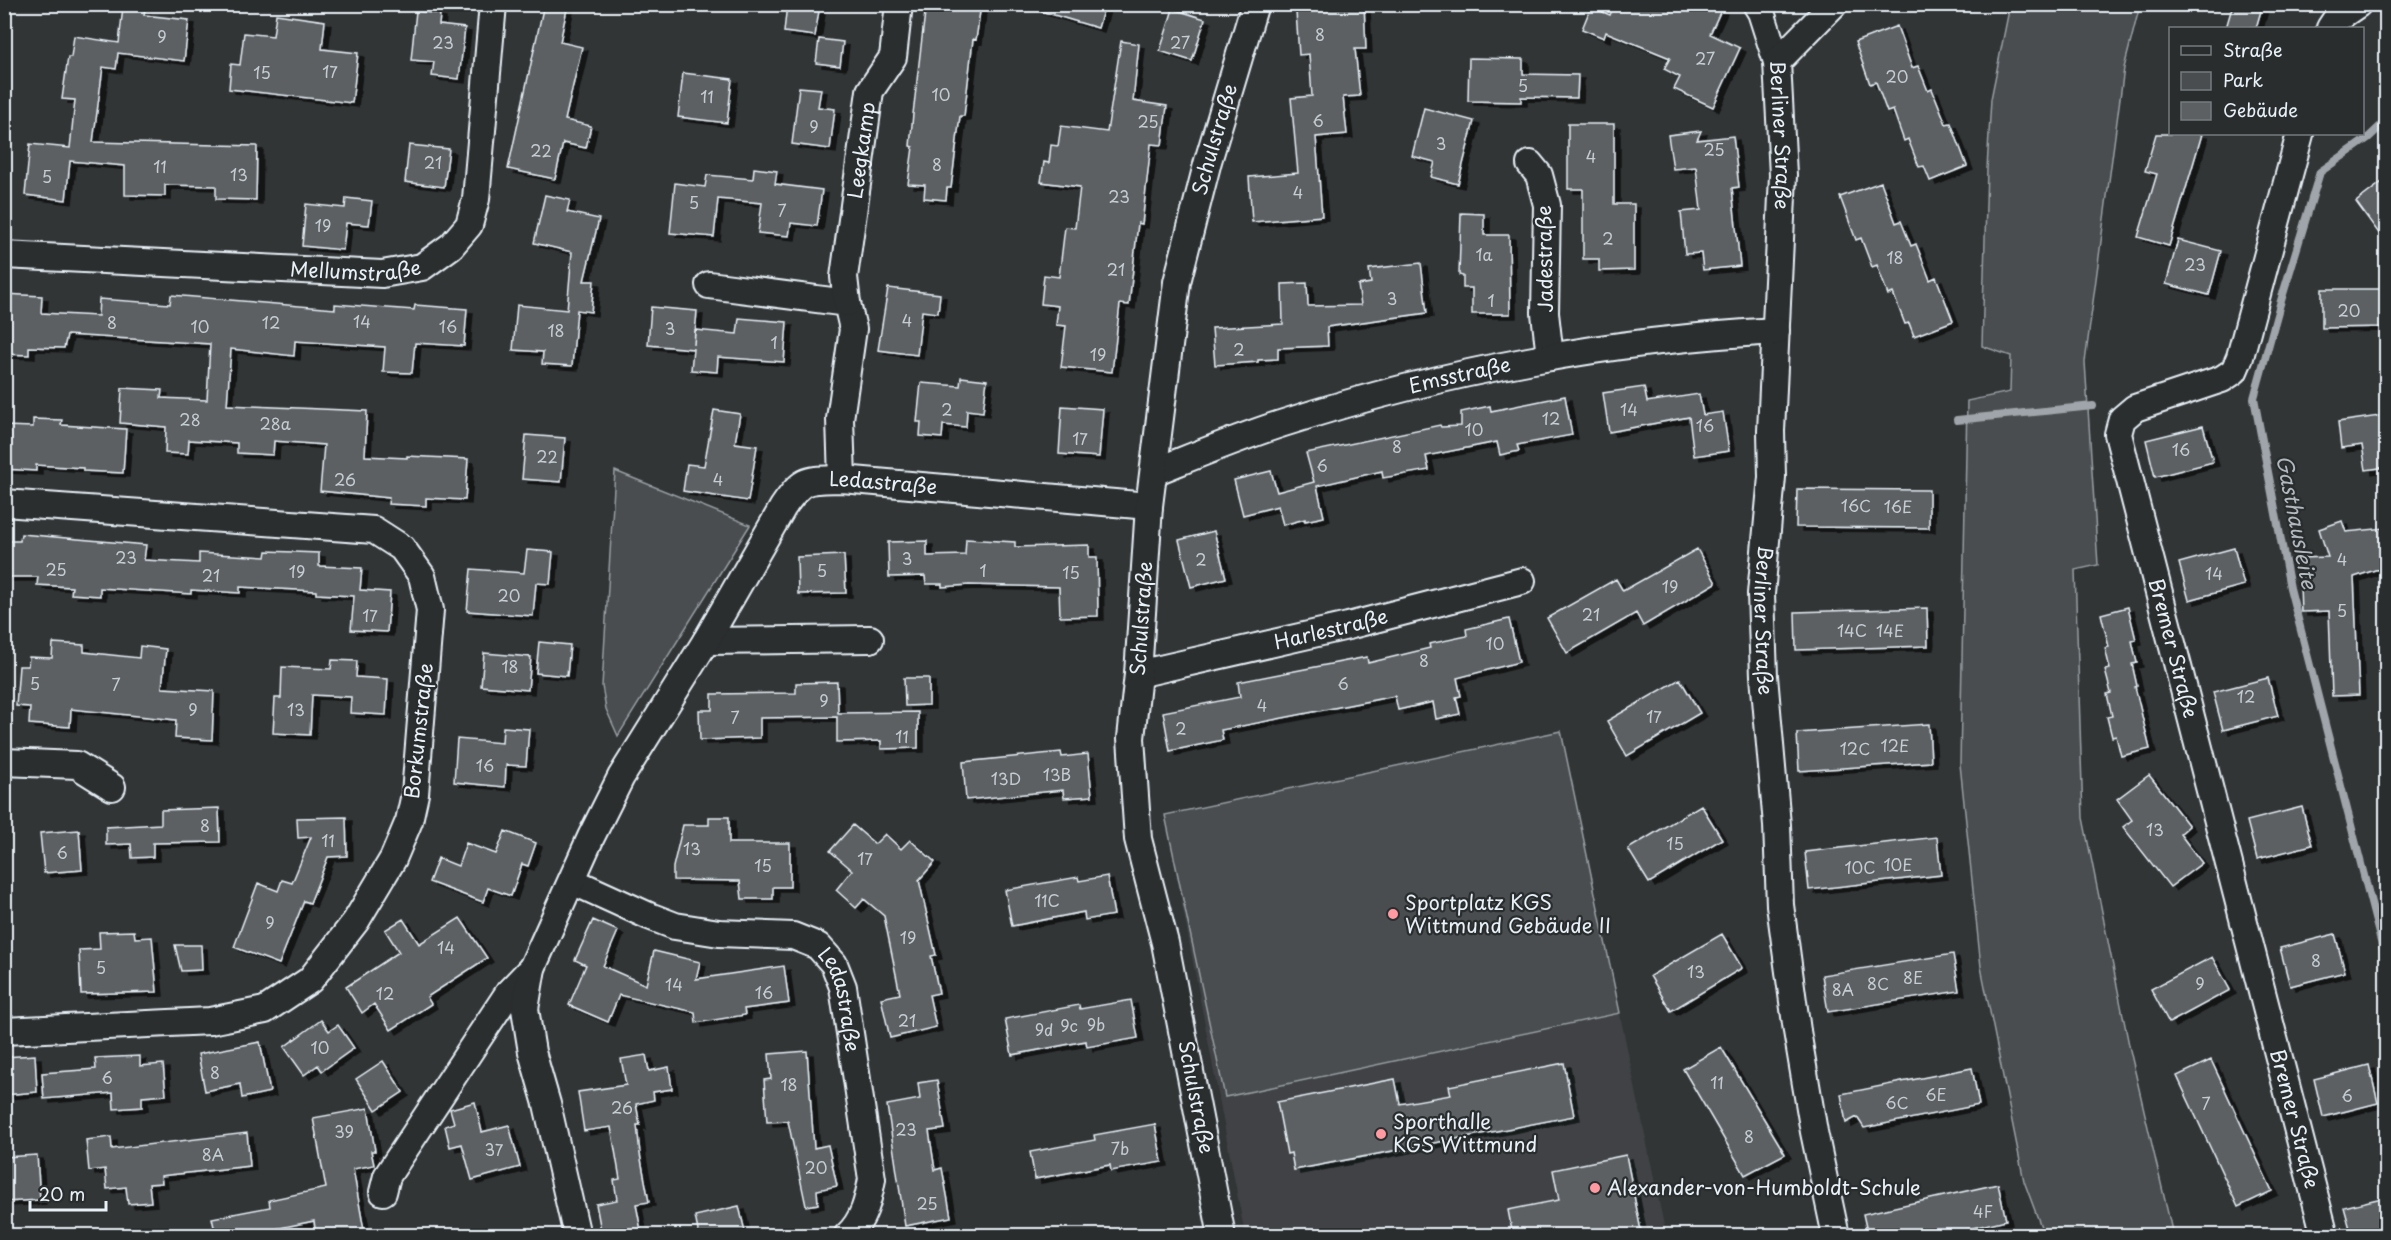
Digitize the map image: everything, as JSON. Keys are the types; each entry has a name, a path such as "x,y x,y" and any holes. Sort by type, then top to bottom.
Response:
{"street":[{"name":"Mellumstraße","path":"4,255 382,274 422,267 451,246 469,225 476,199 493,4"},
{"name":"Leegkamp","path":"842,479 840,418 853,328 844,277 870,91 893,57 899,4"},
{"name":"Schulstraße","path":"1222,1236 1165,943 1138,839 1131,738 1138,674 1149,506 1177,282 1208,161 1255,4"},
{"name":"Berliner Straße","path":"1756,4 1761,12 1777,63 1783,175 1772,477 1761,594 1764,676 1777,825 1780,905 1797,1031 1814,1132 1836,1236"},
{"path":"1777,63 1834,4"},
{"path":"2331,27 2336,19 2358,4"},
{"name":"Bremer Straße","path":"2301,135 2240,357 2234,371 2222,380 2135,408 2122,419 2118,434 2325,1236"},
{"name":"Jadestraße","path":"1530,164 1539,176 1547,205 1545,313 1550,357"},
{"path":"709,285 847,303"},
{"name":"Emsstraße","path":"1154,471 1289,421 1416,385 1550,357 1726,333 1776,331"},
{"name":"Ledastraße","path":"577,1236 525,1009 532,968 621,777 706,641 783,507 798,486 809,480 842,479 1149,506"},
{"name":"Borkumstraße","path":"4,503 374,530 402,548 409,557 422,576 430,610 415,794 409,821 393,859 356,921 310,980 265,1010 210,1021 4,1030"},
{"name":"Harlestraße","path":"1138,674 1348,626 1522,581"},
{"path":"706,641 870,639"},
{"path":"4,762 77,765 112,787"},
{"name":"Ledastraße","path":"572,881 675,926 719,933 793,936 818,946 834,964 843,987 872,1179 868,1205 854,1229 847,1236"},
{"name":"Ledastraße","path":"383,1192 387,1176 509,992 532,968"}],"shaded area":[{"name":"Sportplatz KGS Wittmund Gebäude II","path":"1561,731 1666,1235 1245,1235 1165,815"}],"green space":[{"path":"2010,5 2140,5 2124,68 2085,362 2098,565 2075,570 2083,818 2130,1050 2173,1235 2044,1235 2024,1181 1981,967 1960,764 1967,401 2010,392 2011,356 1982,346 1991,99"},
{"path":"615,471 750,525 618,736 606,709 602,686"},
{"name":"Sportplatz KGS Wittmund Gebäude II","path":"1561,731 1620,1013 1225,1097 1165,815"}],"building":[{"path":"544,4 568,4 560,42 582,47 565,120 591,126 586,148 563,143 555,179 508,169"},
{"path":"787,4 820,4 815,36 784,32"},
{"path":"926,4 981,4 976,40 973,39 964,116 960,116 951,188 947,188 946,200 924,198 925,185 908,184 913,147 910,146 913,114"},
{"path":"1037,4 1105,4 1098,28 1037,10"},
{"path":"1615,4 1709,4 1721,10 1710,34 1740,48 1713,107 1674,89 1680,77 1664,69 1670,58 1606,32 1604,38 1582,29 1591,7 1610,15"},
{"path":"2233,4 2263,4 2256,27 2226,27"},
{"path":"1364,5 1366,49 1355,49 1360,96 1343,97 1347,134 1316,137 1322,216 1252,222 1249,177 1298,173 1291,98 1312,96 1309,54 1299,55 1296,12"},
{"path":"123,7 145,7 144,15 189,20 184,61 118,53 116,69 103,67 93,142 257,146 256,200 216,199 216,186 165,185 165,196 125,195 125,166 70,161 66,200 25,195 30,144 70,148 75,100 62,99 68,57 71,57 74,36 119,43"},
{"path":"1173,9 1205,19 1192,61 1160,51"},
{"path":"416,11 440,14 439,25 465,28 459,79 432,76 434,62 411,60"},
{"path":"276,14 325,21 322,49 358,53 352,103 229,89 231,64 240,65 244,33 273,36"},
{"path":"1897,26 1912,68 1918,66 1928,91 1932,89 1946,124 1951,123 1967,166 1930,181 1924,166 1919,167 1908,139 1904,141 1893,110 1887,112 1876,82 1870,84 1855,42"},
{"path":"819,39 843,42 840,66 816,63"},
{"path":"1121,41 1139,44 1133,101 1167,106 1162,145 1151,144 1142,224 1138,223 1129,305 1120,304 1112,372 1061,367 1066,326 1056,325 1058,306 1041,304 1044,275 1059,277 1065,227 1075,228 1080,187 1041,182 1044,162 1049,163 1051,145 1058,146 1061,126 1107,132"},
{"path":"1469,58 1523,59 1523,74 1578,75 1577,98 1521,97 1521,102 1468,101"},
{"path":"683,73 732,79 727,123 678,117"},
{"path":"799,87 821,89 818,107 835,109 830,149 792,144"},
{"path":"1424,108 1474,121 1458,184 1431,177 1435,162 1412,156"},
{"path":"1568,124 1614,124 1614,204 1634,204 1634,270 1599,271 1599,259 1583,259 1583,189 1568,189"},
{"path":"1701,131 1697,140 1733,136 1739,187 1732,188 1740,266 1703,270 1701,253 1685,254 1681,212 1701,210 1696,167 1673,169 1668,135"},
{"path":"2156,134 2202,135 2169,246 2138,237 2157,174 2145,171"},
{"path":"409,145 449,149 444,187 405,182"},
{"path":"754,168 777,171 775,184 822,190 817,226 791,223 789,236 758,233 762,203 718,199 714,237 670,233 675,183 705,187 707,175 753,179"},
{"path":"2386,179 2386,243 2356,202"},
{"path":"1881,182 1896,223 1901,221 1911,246 1916,244 1930,280 1936,277 1953,321 1914,336 1909,323 1905,324 1893,293 1888,295 1877,265 1872,267 1861,238 1856,240 1840,197"},
{"path":"545,195 570,200 567,212 599,219 584,281 594,281 591,312 577,310 572,366 542,364 543,352 513,350 517,305 567,310 572,252 534,243"},
{"path":"346,198 372,201 369,225 346,223 343,250 302,246 306,204 345,208"},
{"path":"1461,213 1484,214 1484,235 1509,235 1510,314 1472,314 1472,288 1463,288 1463,276 1459,275"},
{"path":"2178,240 2221,251 2209,295 2166,284"},
{"path":"1421,263 1427,313 1327,327 1328,346 1278,348 1278,359 1215,365 1212,328 1283,324 1282,284 1307,283 1308,306 1361,305 1358,285 1371,283 1369,269"},
{"path":"888,288 940,294 938,313 922,311 917,355 878,350"},
{"path":"2322,289 2386,289 2386,327 2322,328"},
{"path":"4,294 42,296 41,313 98,316 99,299 170,304 171,295 335,309 335,304 414,310 415,305 467,309 464,346 415,343 412,373 383,372 385,347 295,341 294,356 231,349 227,405 367,411 365,456 468,459 465,500 426,498 426,506 388,504 389,498 320,491 324,445 274,441 273,455 237,453 237,443 189,440 188,454 165,453 166,427 120,423 122,388 162,390 161,398 207,400 210,344 67,335 64,348 29,347 29,355 4,354"},
{"path":"651,307 697,311 695,330 737,334 739,318 787,322 784,362 718,357 717,372 691,370 693,349 648,345"},
{"path":"961,377 987,380 983,412 967,410 966,427 943,425 942,438 920,436 921,422 917,422 921,383 960,386"},
{"path":"1644,387 1647,402 1699,394 1703,415 1723,412 1729,451 1694,456 1689,417 1609,432 1603,393"},
{"path":"1565,396 1572,435 1517,445 1519,451 1500,455 1497,442 1426,456 1429,470 1383,478 1382,471 1317,486 1324,517 1283,525 1278,506 1243,515 1234,480 1271,471 1277,492 1314,482 1306,453 1440,425 1441,427 1461,426 1461,412 1490,406 1491,411"},
{"path":"1062,406 1103,409 1099,457 1059,454"},
{"path":"714,410 740,414 735,443 757,446 748,501 683,491 687,464 704,466"},
{"path":"2386,415 2386,467 2366,470 2362,445 2341,448 2338,422"},
{"path":"33,419 62,420 61,425 126,429 123,473 36,465 36,471 4,469 4,426 33,427"},
{"path":"2203,426 2213,462 2155,477 2146,440"},
{"path":"526,435 565,438 561,482 522,479"},
{"path":"1797,489 1929,490 1929,528 1796,527"},
{"path":"2342,521 2346,532 2386,528 2386,569 2354,577 2359,695 2332,696 2329,611 2301,612 2299,558 2328,557 2319,529"},
{"path":"1214,531 1226,578 1191,587 1179,540"},
{"path":"21,534 146,545 144,560 199,563 199,553 266,557 267,551 319,553 319,566 362,568 360,590 390,592 387,632 351,630 354,596 316,594 316,591 240,587 240,593 191,590 191,594 100,588 100,596 71,594 72,587 37,585 38,577 4,577 4,541 20,541"},
{"path":"966,539 1015,542 1015,547 1089,545 1089,557 1097,557 1098,616 1060,617 1059,587 969,585 942,587 942,584 926,584 925,576 889,577 888,542 927,541 927,556 965,555"},
{"path":"2234,548 2244,585 2189,600 2179,563"},
{"path":"1697,549 1716,583 1643,626 1636,613 1567,653 1547,618 1616,579 1623,591"},
{"path":"527,550 553,552 550,584 536,583 533,616 467,611 471,569 524,573"},
{"path":"844,555 846,593 798,594 797,557"},
{"path":"2128,607 2136,640 2132,641 2137,663 2132,664 2137,686 2135,687 2150,749 2121,756 2116,736 2112,737 2107,717 2112,716 2107,694 2111,693 2105,670 2110,669 2105,648 2109,647 2101,614"},
{"path":"1927,608 1928,646 1796,650 1795,612"},
{"path":"1509,619 1519,662 1457,678 1461,696 1456,697 1460,714 1436,719 1433,702 1398,710 1395,696 1221,730 1223,740 1170,751 1163,712 1240,697 1238,682 1367,657 1368,663 1430,648 1429,644 1467,636 1466,629"},
{"path":"539,642 570,645 567,676 536,673"},
{"path":"53,643 84,645 84,652 139,658 140,646 166,649 162,688 214,691 212,740 175,738 176,720 71,709 70,727 29,724 30,707 16,706 19,666 28,666 29,657 52,658"},
{"path":"484,653 531,657 528,690 481,686"},
{"path":"332,660 357,661 356,677 388,679 386,715 350,713 351,697 312,695 310,735 273,733 275,698 281,698 282,667 331,669"},
{"path":"904,678 929,678 929,705 905,706"},
{"path":"2268,678 2278,716 2223,730 2213,692"},
{"path":"1680,679 1700,713 1627,756 1607,721"},
{"path":"837,682 838,713 918,712 918,748 881,749 881,741 837,742 837,717 760,718 760,738 700,740 699,710 712,710 712,694 796,693 796,683"},
{"path":"1929,724 1931,762 1799,771 1797,733"},
{"path":"503,727 529,729 526,766 506,765 505,787 454,782 457,739 502,743"},
{"path":"1061,752 1062,757 1088,754 1092,796 1064,798 1063,790 966,800 963,762"},
{"path":"2149,775 2189,826 2180,834 2202,863 2170,887 2123,827 2132,820 2117,799"},
{"path":"1701,805 1722,839 1649,883 1628,849"},
{"path":"2302,807 2312,845 2257,859 2247,821"},
{"path":"219,808 220,842 153,843 153,857 132,858 131,844 106,845 106,827 161,824 161,810"},
{"path":"346,817 347,856 328,857 310,903 304,901 279,964 234,947 258,883 278,891 282,880 292,883 311,837 298,838 297,818"},
{"path":"709,817 729,817 729,843 790,843 790,887 773,887 773,899 742,899 740,881 673,880 673,867 683,825 709,825"},
{"path":"853,825 875,844 885,834 901,849 910,840 935,862 919,880 936,955 931,956 939,993 929,995 936,1027 890,1038 881,998 900,994 884,916 864,899 856,908 836,890 852,870 830,851"},
{"path":"79,830 82,870 44,873 40,833"},
{"path":"505,831 536,843 528,866 522,864 511,896 488,888 483,902 429,882 438,858 458,866 466,843 496,854"},
{"path":"1937,837 1941,875 1809,890 1805,852"},
{"path":"1107,876 1114,915 1085,920 1084,912 1012,926 1005,890 1078,877 1079,881"},
{"path":"460,918 487,958 427,997 431,1004 391,1030 374,1004 362,1013 346,987 399,952 385,930 403,919 419,944"},
{"path":"593,920 618,931 603,966 646,985 654,951 700,962 696,979 784,966 789,1003 744,1009 745,1015 696,1023 695,1012 619,995 608,1022 569,1005 586,965 575,960"},
{"path":"134,931 135,938 152,937 157,992 81,994 79,950 100,949 99,932"},
{"path":"1722,934 1742,968 1671,1011 1650,976"},
{"path":"2335,934 2345,972 2290,986 2280,948"},
{"path":"175,945 201,945 202,970 181,971"},
{"path":"1953,954 1959,991 1828,1012 1822,975"},
{"path":"2212,957 2230,990 2169,1023 2151,989"},
{"path":"1131,1000 1138,1038 1087,1047 1086,1041 1012,1055 1005,1019 1079,1005 1080,1009"},
{"path":"321,1020 329,1031 338,1025 354,1048 322,1071 318,1065 304,1075 284,1047"},
{"path":"260,1042 270,1092 242,1098 240,1084 205,1091 198,1054"},
{"path":"1721,1047 1785,1154 1745,1175 1683,1069"},
{"path":"807,1051 814,1148 828,1145 837,1186 817,1190 818,1204 806,1206 788,1121 767,1122 764,1080 771,1079 769,1054"},
{"path":"35,1055 37,1092 4,1095 4,1057"},
{"path":"646,1055 649,1071 669,1067 672,1089 653,1092 654,1100 636,1104 640,1125 637,1125 640,1154 649,1202 636,1204 642,1236 602,1236 596,1204 617,1200 614,1180 620,1179 611,1127 584,1131 578,1092 626,1085 621,1059"},
{"path":"140,1056 140,1066 163,1064 166,1095 142,1097 142,1107 114,1109 113,1093 44,1099 42,1073 96,1069 95,1058"},
{"path":"2211,1060 2272,1191 2238,1207 2177,1076"},
{"path":"383,1061 403,1092 376,1110 356,1079"},
{"name":"Sporthalle KGS Wittmund","path":"1564,1063 1574,1116 1294,1170 1291,1153 1287,1154 1277,1102 1395,1079 1400,1104 1451,1095 1449,1086"},
{"path":"2369,1065 2378,1103 2323,1117 2314,1079"},
{"path":"1972,1068 1979,1105 1864,1128 1857,1117 1846,1123 1841,1094"},
{"path":"937,1080 945,1129 929,1131 935,1170 942,1168 951,1217 905,1226 887,1105 920,1099 918,1083"},
{"path":"475,1102 482,1132 509,1125 520,1167 472,1180 462,1144 450,1147 445,1126 454,1123 450,1109"},
{"path":"368,1108 375,1151 371,1151 374,1165 353,1169 365,1236 316,1236 314,1221 265,1231 266,1236 216,1236 212,1218 270,1207 269,1200 326,1188 313,1118"},
{"path":"1155,1124 1162,1162 1111,1171 1110,1165 1035,1179 1030,1152 1095,1140 1094,1135"},
{"path":"247,1133 250,1166 161,1176 162,1183 149,1184 151,1202 128,1204 126,1187 107,1189 105,1169 89,1171 86,1140 111,1137 112,1149"},
{"path":"37,1155 40,1200 4,1202 4,1157"},
{"name":"Alexander-von-Humboldt-Schule","path":"1626,1155 1642,1236 1513,1236 1508,1210 1559,1200 1553,1170"},
{"path":"1998,1184 2006,1220 1939,1236 1868,1236 1863,1214"},
{"path":"2386,1197 2386,1236 2352,1236 2344,1207"},
{"path":"739,1206 746,1236 699,1236 695,1216"}],"waterway":[{"name":"Gasthausleite","path":"2386,121 2368,138 2320,172 2254,398 2290,588 2386,961"},
{"path":"1957,420 2093,406"}],"place":[{"name":"Sportplatz KGS Wittmund Gebäude II","path":"1393,914"},
{"name":"Sporthalle KGS Wittmund","path":"1381,1134"},
{"name":"Alexander-von-Humboldt-Schule","path":"1595,1188"}]}
